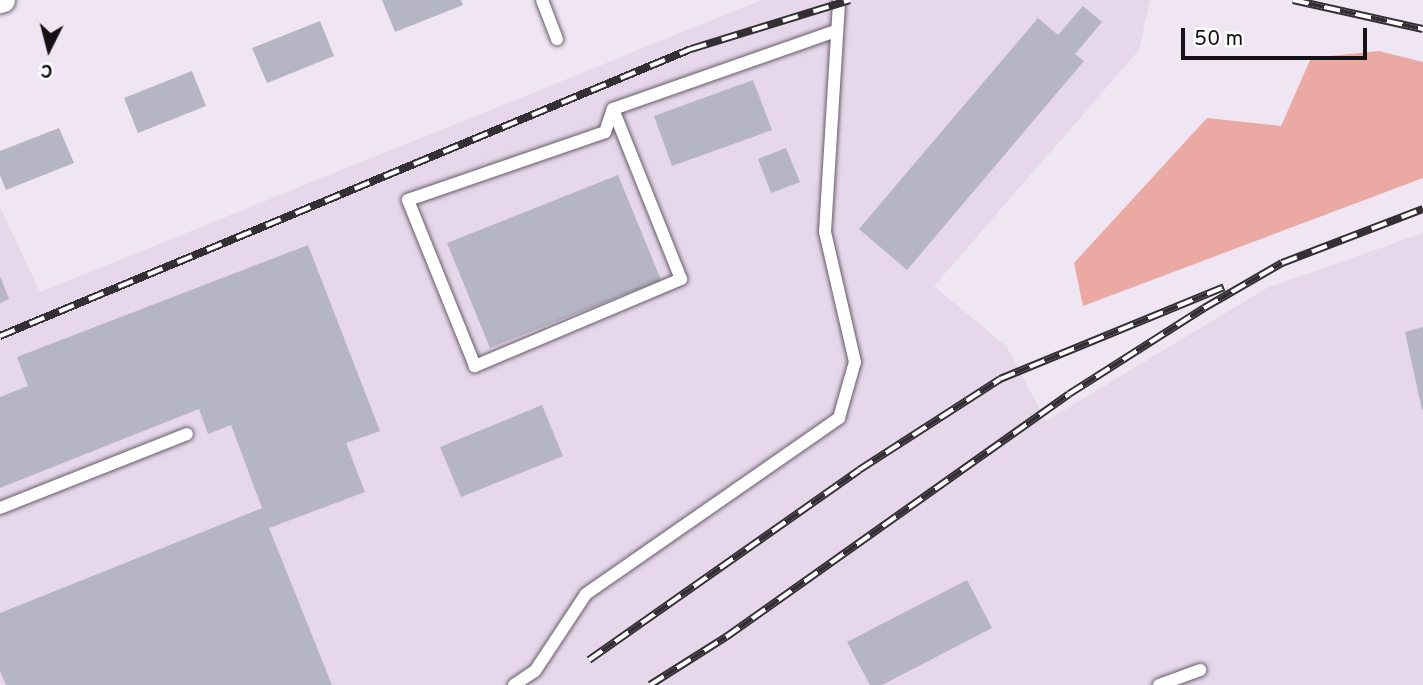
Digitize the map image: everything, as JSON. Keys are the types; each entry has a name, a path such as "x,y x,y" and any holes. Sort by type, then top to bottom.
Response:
{"lane":[{"path":"542,0 557,39"},
{"path":"514,685 535,671 586,594 839,418 855,362 825,232 839,0"},
{"path":"613,109 836,31"},
{"path":"613,109 681,279 475,366 408,200 605,132 613,109"},
{"path":"0,508 187,435"},
{"path":"1159,685 1200,670"}],"shaded area":[{"path":"762,0 1150,0 1139,50 934,286 1007,347 1046,421 1267,288 1423,233 1423,685 0,685 0,207 40,292"},
{"path":"1379,51 1423,62 1423,178 1083,306 1074,263 1207,118 1281,126 1311,58"}],"building":[{"path":"382,0 461,0 463,5 395,32"},
{"path":"1083,6 1102,22 1075,54 1084,61 907,270 859,229 1038,18 1058,35"},
{"path":"320,21 334,56 267,83 252,48"},
{"path":"192,71 206,106 138,133 124,98"},
{"path":"753,80 772,130 672,166 654,116"},
{"path":"59,128 74,163 6,190 0,175 0,151"},
{"path":"786,148 800,182 771,193 758,159"},
{"path":"618,175 661,280 490,348 447,243"},
{"path":"308,245 380,431 346,443 365,492 269,528 332,685 6,685 0,671 0,613 262,508 231,425 208,434 199,409 0,488 0,397 28,386 17,357"},
{"path":"0,276 9,299 0,303"},
{"path":"1423,327 1423,410 1422,410 1405,332"},
{"path":"542,405 563,456 461,497 440,447"},
{"path":"967,580 992,628 882,685 870,685 847,642"}],"railway":[{"path":"0,336 691,49 850,0"},
{"path":"1293,0 1423,29"},
{"path":"650,685 726,637 1069,394 1204,308 1282,263 1423,209"},
{"path":"589,660 859,470 1000,379 1224,287"}]}
